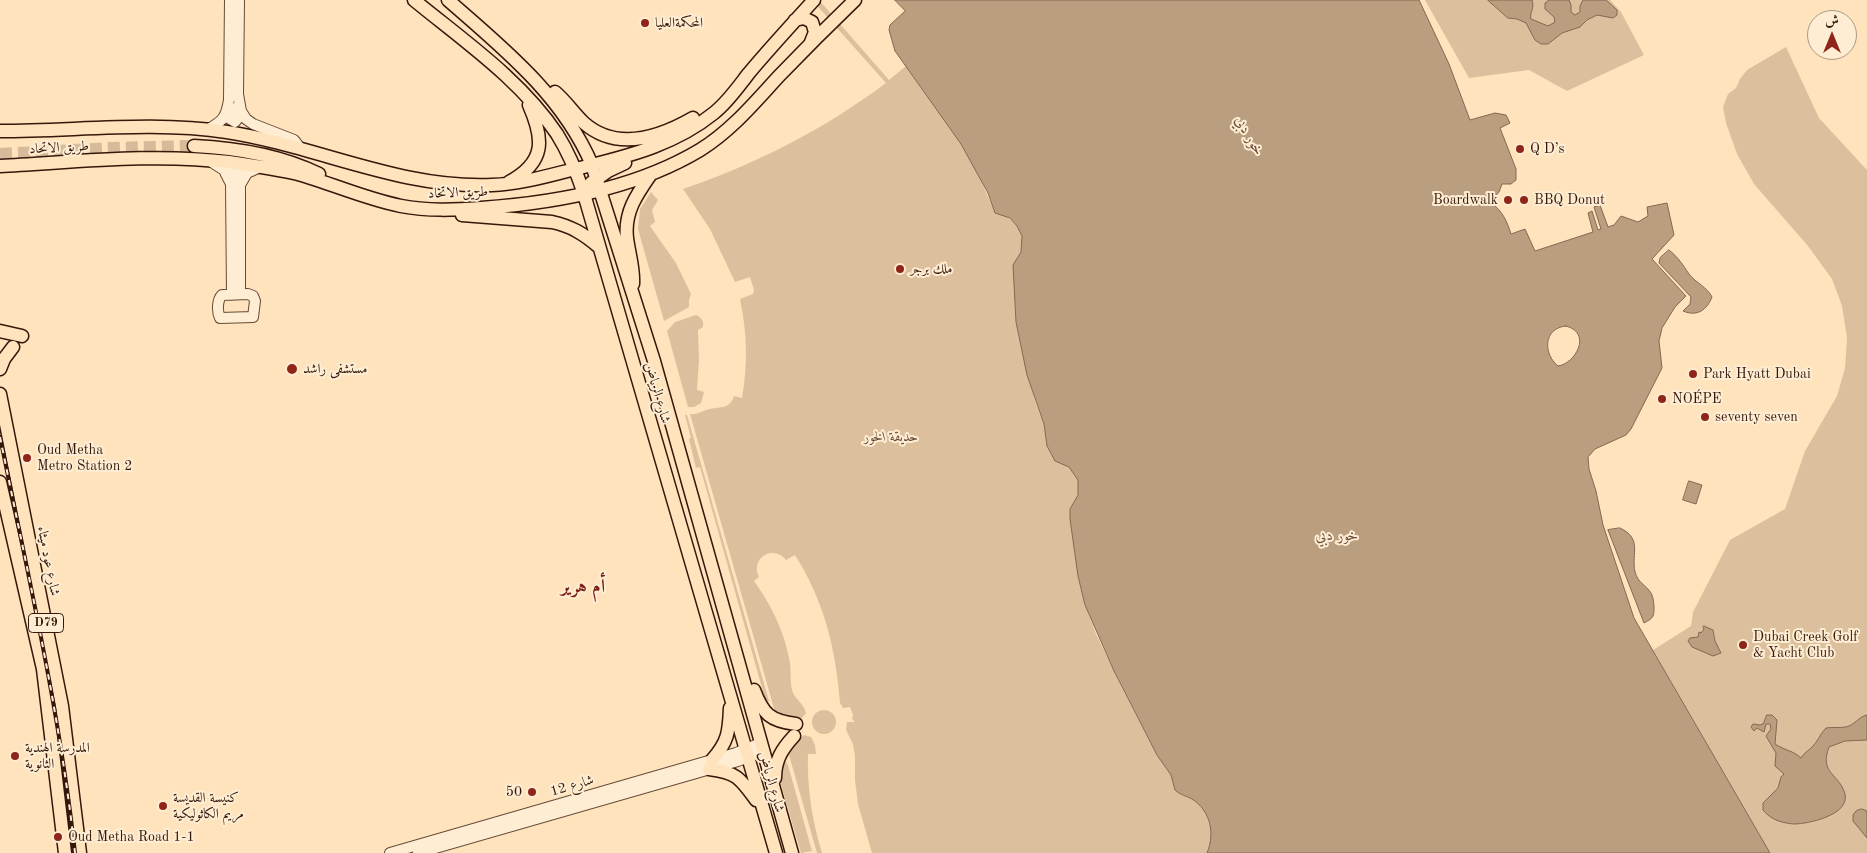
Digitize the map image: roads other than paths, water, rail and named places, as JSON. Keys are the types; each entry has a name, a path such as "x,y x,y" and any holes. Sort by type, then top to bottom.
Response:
{"main road":[{"name":"شارع الرياض","path":"414,0 522,91 557,134 570,157 584,194 776,853"},
{"name":"شارع الرياض","path":"448,0 536,80 571,126 592,165 654,361 792,853"},
{"name":"طريق الاتحاد","path":"0,131 151,127 206,130 244,135 301,148 408,179 466,186 500,185 628,156 676,138 716,111 814,0"},
{"name":"طريق الاتحاد","path":"0,166 137,159 206,160 296,174 391,204 437,211 520,204 584,194 620,185 651,174 702,149 742,116 811,43 854,1"},
{"path":"795,20 804,18 812,22 815,32 811,43"},
{"path":"536,80 552,89 591,128 604,135 625,140 657,135 682,124 711,107 738,87"},
{"path":"500,185 518,176 530,167 538,154 540,139 537,124 522,91"},
{"path":"0,135 22,131"},
{"path":"588,209 594,200 597,200 600,190 614,168 662,149 676,138"},
{"path":"194,146 245,151 294,163 347,189"},
{"path":"570,157 579,158 586,151"},
{"path":"632,294 633,270 627,236 628,217 636,196 651,174"},
{"path":"437,211 480,217 552,222 578,230 599,247"},
{"path":"0,331 22,336"},
{"path":"0,369 4,359 13,348"},
{"name":"شارع عود ميثاء","path":"0,394 62,706 80,853"},
{"name":"شارع عود ميثاء","path":"0,482 43,669 65,853"},
{"path":"742,675 752,685 759,703 768,715 795,730 782,749 778,759 775,770 776,793"},
{"path":"730,691 729,732 724,745 710,764 736,776 747,786 764,811"},
{"path":"754,741 762,747 755,756 747,752 754,741"}],"street":[{"path":"230,0 234,100 248,121 264,130 294,140 301,148"},
{"path":"206,130 224,118 234,100 239,0"},
{"path":"206,160 221,168 230,179"},
{"path":"240,190 238,186 239,172 232,171 230,179 236,295 240,190 244,176 258,168"},
{"name":"شارع 12","path":"390,853 422,849 747,752"}],"water":[{"name":"خور دبي","path":"895,0 1419,0 1449,64 1470,120 1495,113 1506,115 1510,123 1500,128 1516,169 1516,180 1511,184 1502,184 1499,192 1490,202 1503,216 1511,234 1525,229 1535,251 1593,232 1588,213 1592,211 1598,230 1601,229 1594,207 1600,205 1608,227 1614,225 1621,216 1638,222 1648,216 1647,207 1667,203 1674,235 1652,259 1686,296 1675,307 1662,328 1659,341 1662,368 1631,429 1626,435 1595,449 1588,457 1589,469 1603,525 1634,618 1770,853 1207,853 1211,831 1207,816 1192,799 1175,790 1171,775 1157,755 1114,671 1085,605 1078,576 1070,519 1070,509 1078,495 1078,480 1069,467 1055,461 1047,446 1044,424 1027,375 1016,322 1013,265 1021,252 1022,236 1010,218 995,213 988,193 961,144 895,51 889,30 890,25 905,11","holes":["1566,326 1579,335 1578,348 1570,360 1558,366 1553,361 1548,349 1549,336 1558,328"]},
{"path":"1488,0 1532,0 1531,19 1548,26 1555,22 1554,17 1545,9 1545,3 1549,0 1569,0 1571,12 1575,15 1580,12 1583,0 1606,0 1617,10 1617,15 1613,18 1597,15 1587,20 1580,27 1562,33 1548,44 1541,44 1535,40 1526,23 1508,18"},
{"path":"1669,250 1712,297 1707,306 1697,313 1683,311 1690,304 1691,297 1659,263 1660,258"},
{"path":"1689,481 1702,485 1696,504 1683,500"},
{"path":"1620,528 1627,532 1634,542 1635,572 1638,579 1649,590 1653,598 1653,616 1644,623 1608,530"},
{"path":"1704,626 1713,630 1715,641 1721,653 1713,656 1692,647 1688,641 1690,638 1698,637 1699,632 1701,633"},
{"path":"1767,715 1772,715 1777,720 1775,744 1801,758 1815,744 1826,728 1846,727 1867,715 1867,740 1845,741 1829,747 1826,763 1845,794 1845,801 1835,813 1818,820 1794,824 1777,820 1763,810 1763,803 1778,788 1781,777 1784,774 1775,766 1776,753 1766,736 1771,729 1770,724 1766,724 1764,732 1757,728 1754,731 1751,727 1753,724 1763,724"},
{"path":"1862,809 1867,811 1867,838 1853,821 1853,815 1856,811"}],"tunnel":[{"path":"0,154 194,146"}],"railway":[{"path":"0,437 52,696 69,801 75,853"}],"place":[{"name":"المحكمةالعليا","path":"645,23"},
{"name":"Q D’s","path":"1520,149"},
{"name":"Boardwalk","path":"1508,200"},
{"name":"BBQ Donut","path":"1524,200"},
{"name":"ملك برجر","path":"900,269"},
{"name":"مستشفى راشد","path":"292,369"},
{"name":"Park Hyatt Dubai","path":"1693,374"},
{"name":"NOÉPE","path":"1662,399"},
{"name":"seventy seven","path":"1705,417"},
{"name":"Oud Metha Metro Station 2","path":"27,458"},
{"name":"Dubai Creek Golf & Yacht Club","path":"1743,645"},
{"name":"المدرسة الهندية الثانوية","path":"15,756"},
{"name":"50","path":"532,792"},
{"name":"كنيسة القديسة مريم الكاثوليكية","path":"163,806"},
{"name":"Oud Metha Road 1-1","path":"58,837"}],"district":[{"name":"أم هرير","path":"583,587"}],"park label":[{"name":"حديقة الخور","path":"891,437"}]}
